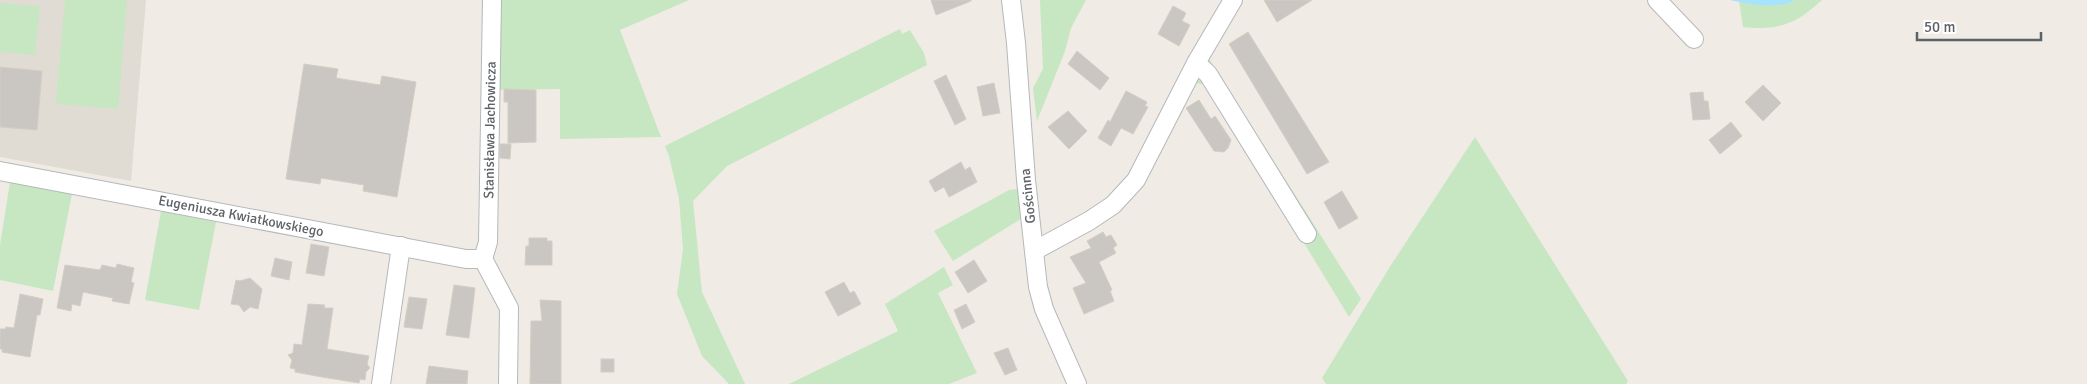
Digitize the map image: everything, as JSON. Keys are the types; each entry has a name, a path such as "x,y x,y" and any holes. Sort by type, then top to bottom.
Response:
{"street":[{"name":"Stanisława Jachowicza","path":"483,259 488,242 492,0"},
{"name":"Gościnna","path":"1011,0 1026,180 1038,287 1044,308 1077,384"},
{"path":"1034,251 1114,205 1136,180 1196,63 1233,0"},
{"path":"1657,0 1694,38"},
{"path":"1196,63 1208,74 1307,234"},
{"name":"Eugeniusza Kwiatkowskiego","path":"0,171 466,259 483,259"},
{"path":"381,384 401,246"},
{"path":"483,259 509,308 508,384"}],"shaded area":[{"path":"0,0 146,0 131,181 0,157"}],"green space":[{"path":"65,0 127,0 118,109 56,104"},
{"path":"496,0 689,0 620,30 661,137 560,139 560,89 493,90"},
{"path":"1040,0 1086,0 1071,28 1065,51 1037,121 1033,88 1043,69"},
{"path":"1795,0 1822,0 1804,15 1786,24 1767,28 1743,27 1739,1 1761,4"},
{"path":"0,3 40,6 35,55 0,52"},
{"path":"900,29 902,34 910,30 924,53 927,65 727,166 693,201 702,292 745,384 729,384 702,356 677,294 683,249 679,199 665,146"},
{"path":"1205,52 1361,299 1349,317 1208,85 1189,82"},
{"path":"1475,137 1628,381 1626,384 1326,384 1322,378 1391,265"},
{"path":"10,182 72,194 53,291 0,280 0,245"},
{"path":"1018,189 1021,219 953,261 934,231 1009,190"},
{"path":"161,211 216,222 199,310 145,300"},
{"path":"944,267 953,285 938,293 977,373 949,384 789,384 898,331 885,304"}],"water":[{"path":"1730,0 1795,0 1780,5 1772,5"}],"building":[{"path":"931,0 971,0 971,1 936,15"},
{"path":"1264,0 1312,0 1277,22"},
{"path":"1173,6 1186,13 1182,21 1190,25 1179,46 1158,34"},
{"path":"1248,32 1329,162 1307,174 1229,44"},
{"path":"1077,51 1109,78 1100,90 1068,64"},
{"path":"304,64 338,69 336,78 380,85 382,76 416,82 397,197 363,191 364,185 321,178 320,184 286,179"},
{"path":"0,67 42,71 37,130 0,127"},
{"path":"946,75 966,119 955,125 934,81"},
{"path":"994,83 1000,113 983,116 977,87"},
{"path":"1763,85 1781,103 1763,121 1745,102"},
{"path":"504,89 536,90 536,142 508,143 508,102 504,102"},
{"path":"1126,91 1147,102 1145,106 1148,107 1133,134 1121,128 1111,146 1098,138 1108,120 1110,122"},
{"path":"1703,92 1704,101 1708,101 1710,119 1693,120 1690,93"},
{"path":"1199,100 1211,119 1215,116 1231,140 1224,152 1214,151 1186,108"},
{"path":"1068,111 1087,131 1069,149 1048,127"},
{"path":"1731,122 1742,136 1720,154 1709,140"},
{"path":"500,144 511,144 510,159 500,158"},
{"path":"961,162 965,170 970,167 977,182 949,197 944,187 935,192 929,181"},
{"path":"1342,191 1358,218 1339,229 1324,202"},
{"path":"1103,232 1106,237 1111,235 1117,245 1113,248 1116,253 1099,262 1112,290 1110,291 1114,301 1084,314 1073,288 1086,283 1070,257 1091,248 1087,241"},
{"path":"529,238 547,238 547,241 552,241 552,265 525,265 526,246 529,246"},
{"path":"311,244 329,247 324,276 306,273"},
{"path":"275,258 292,262 289,280 271,276"},
{"path":"974,260 987,281 968,293 955,272"},
{"path":"117,264 134,268 131,282 134,283 129,304 112,301 113,298 83,292 80,306 72,304 71,311 57,308 65,265 100,270 102,265 116,268"},
{"path":"250,278 262,289 258,309 250,307 244,312 239,305 231,304 236,280 240,281"},
{"path":"844,282 850,293 854,291 861,304 838,316 825,292"},
{"path":"454,285 475,288 469,338 446,335"},
{"path":"20,294 43,299 40,315 37,315 30,357 2,352 2,349 0,349 0,329 5,329 6,327 14,328"},
{"path":"409,297 427,299 422,329 404,327"},
{"path":"540,300 561,301 561,384 530,384 531,321 542,321"},
{"path":"308,304 325,305 324,308 333,308 327,349 369,356 367,364 370,368 366,372 365,380 360,379 359,383 295,372 295,369 290,368 292,360 288,355 293,353 294,344 302,345"},
{"path":"966,304 975,322 962,329 954,310"},
{"path":"1008,348 1017,370 1005,375 994,353"},
{"path":"601,359 614,359 614,372 601,372"},
{"path":"429,366 468,371 467,384 426,384"}]}
